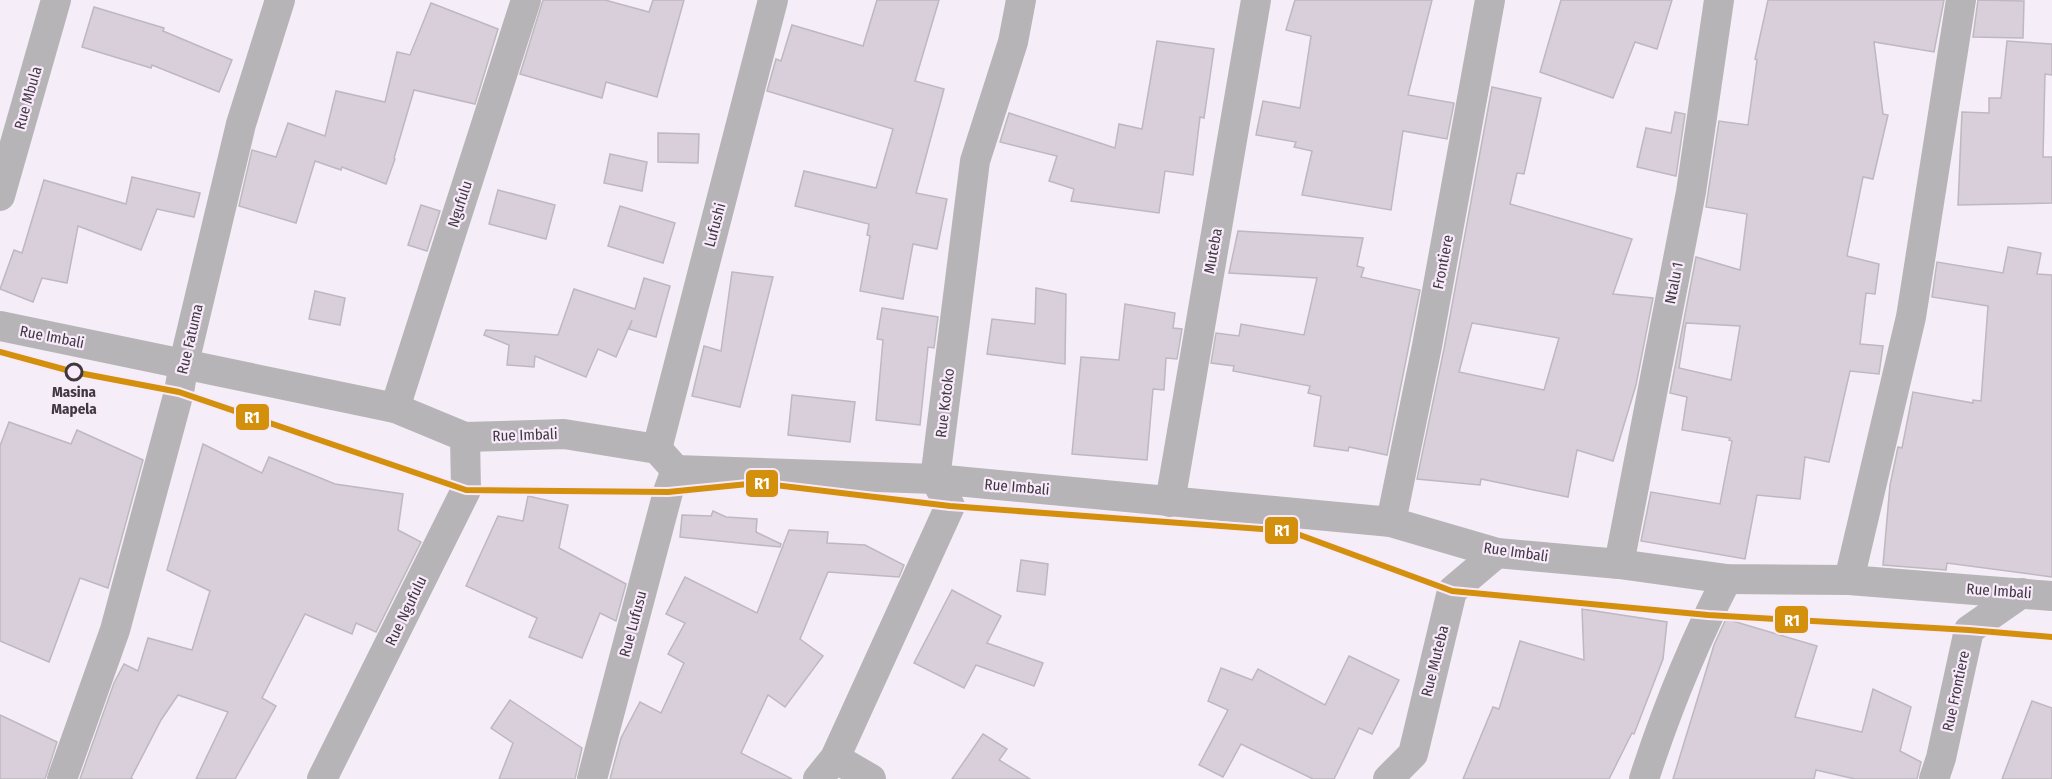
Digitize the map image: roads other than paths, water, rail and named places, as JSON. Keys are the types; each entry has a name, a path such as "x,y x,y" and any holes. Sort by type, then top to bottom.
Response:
{"street":[{"name":"Rue Mbula","path":"0,196 56,0"},
{"name":"Rue Fatuma","path":"62,779 115,630 179,392 241,124 280,0"},
{"name":"Ngufulu","path":"395,408 526,0"},
{"name":"Lufushi","path":"666,460 773,0"},
{"name":"Rue Kotoko","path":"935,479 975,161 1013,42 1021,0"},
{"name":"Muteba","path":"1170,502 1256,0"},
{"name":"Frontiere","path":"1391,522 1427,346 1490,0"},
{"name":"Ntalu 1","path":"1619,564 1691,192 1719,0"},
{"path":"1849,580 1911,317 1961,0"},
{"name":"Rue Imbali","path":"0,326 395,408 465,437 564,434 666,460 935,479 1391,522 1497,553 1619,564 1727,579 1849,580 2052,596"},
{"name":"Rue Ngufulu","path":"322,779 466,490 465,437"},
{"name":"Rue Lufusu","path":"592,779 666,460"},
{"path":"871,779 827,768 950,506 935,479"},
{"name":"Rue Muteba","path":"1388,779 1413,754 1452,591 1497,553"},
{"path":"1644,779 1708,615 1727,579"},
{"name":"Rue Frontiere","path":"1934,779 1941,758 1969,630 2022,593"}],"place":[{"name":"Masina Mapela","path":"74,372"}]}
